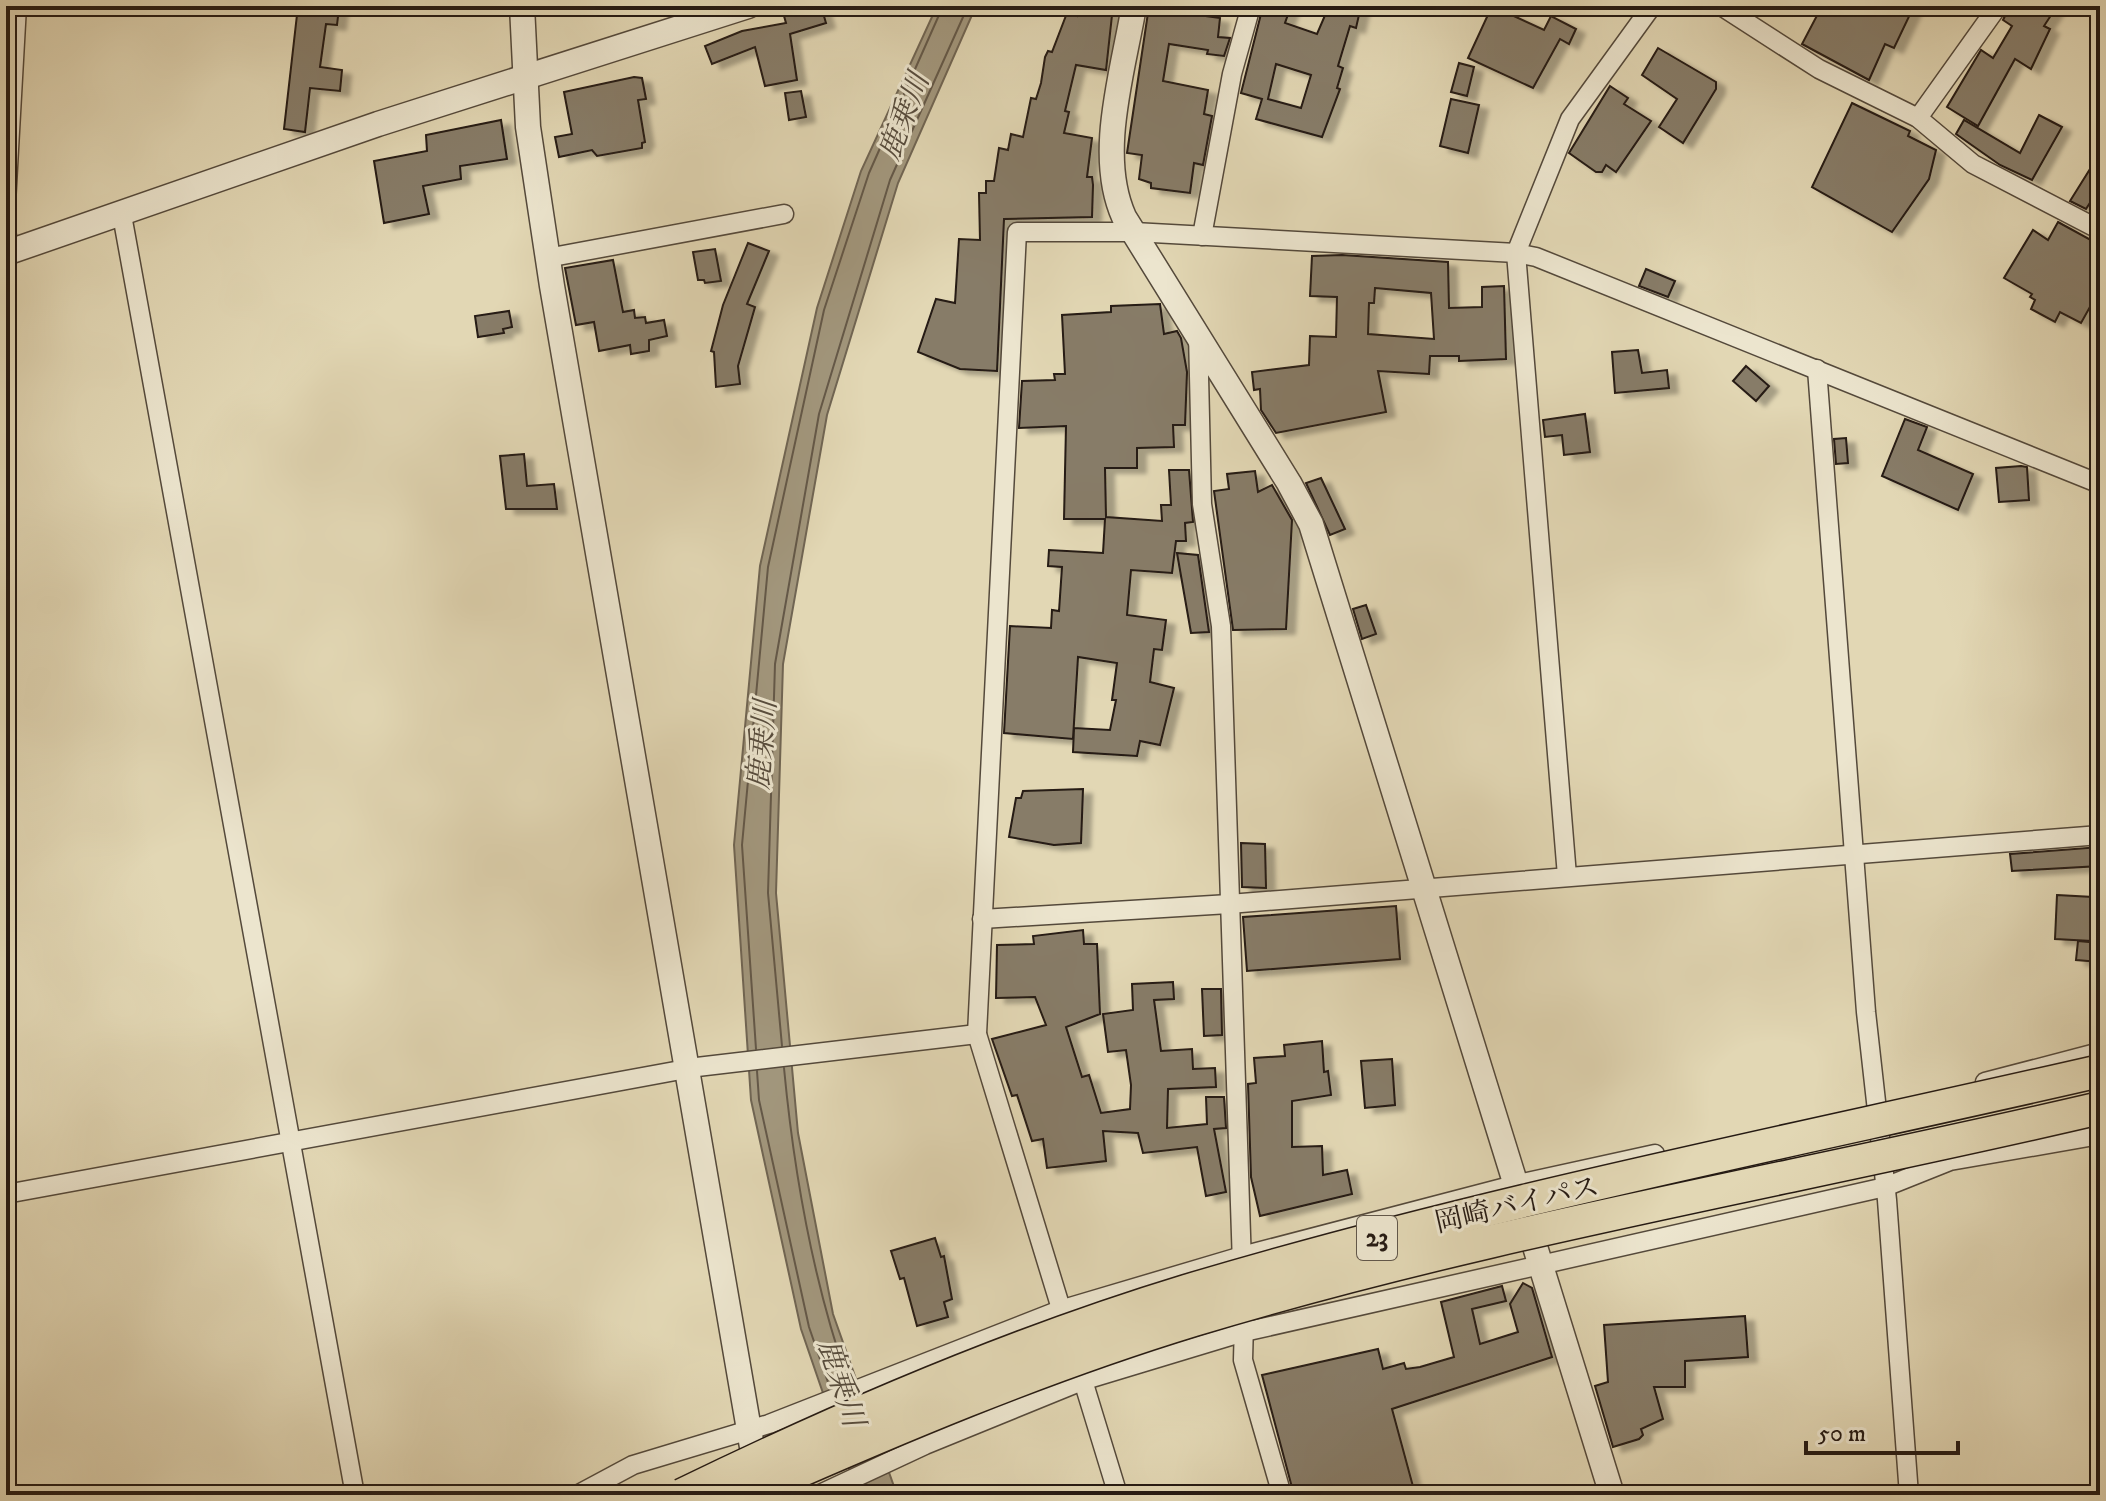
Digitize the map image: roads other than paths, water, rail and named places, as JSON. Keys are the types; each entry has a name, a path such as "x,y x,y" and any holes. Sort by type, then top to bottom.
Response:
{"highway":[{"name":"岡崎バイパス","path":"682,1495 910,1389 1185,1292 1392,1233 2100,1071"},
{"name":"岡崎バイパス","path":"745,1495 920,1417 1055,1366 1195,1320 1415,1259 2100,1108"}],"street":[{"path":"6,203 17,6"},
{"path":"522,6 523,80 547,258 759,1427 760,1495"},
{"path":"7,245 122,215 378,124 748,6"},
{"path":"1134,6 1110,166 1117,201 1311,524 1537,1263 1612,1495"},
{"path":"1202,236 1232,74 1251,6"},
{"path":"1567,876 1516,253 1570,119 1652,6"},
{"path":"1721,6 1819,69 1918,118 1973,164 2100,230"},
{"path":"1918,118 1998,6"},
{"path":"547,258 784,214"},
{"path":"122,215 355,1495"},
{"path":"1118,1495 977,1034 1017,232 1134,232 1516,253 1536,257 2100,484"},
{"path":"1198,333 1202,504 1221,626 1245,1369 1282,1495"},
{"path":"1817,369 1866,1012 1885,1187 1909,1495"},
{"path":"982,919 1229,904 2100,835"},
{"path":"6,1194 694,1068 977,1034"},
{"path":"577,1495 633,1465 759,1427 1060,1310 1242,1256 1514,1185 1965,1088 2100,1052"},
{"path":"818,1495 925,1445 1082,1381 1244,1332 1537,1263 1885,1187 1950,1161 2100,1135"}],"water":[{"name":"鹿乗川","path":"937,6 976,6 898,183 827,415 783,664 776,893 798,1133 833,1314 897,1495 858,1495 801,1329 751,1100 734,845 760,566 817,308 861,171"}]}
